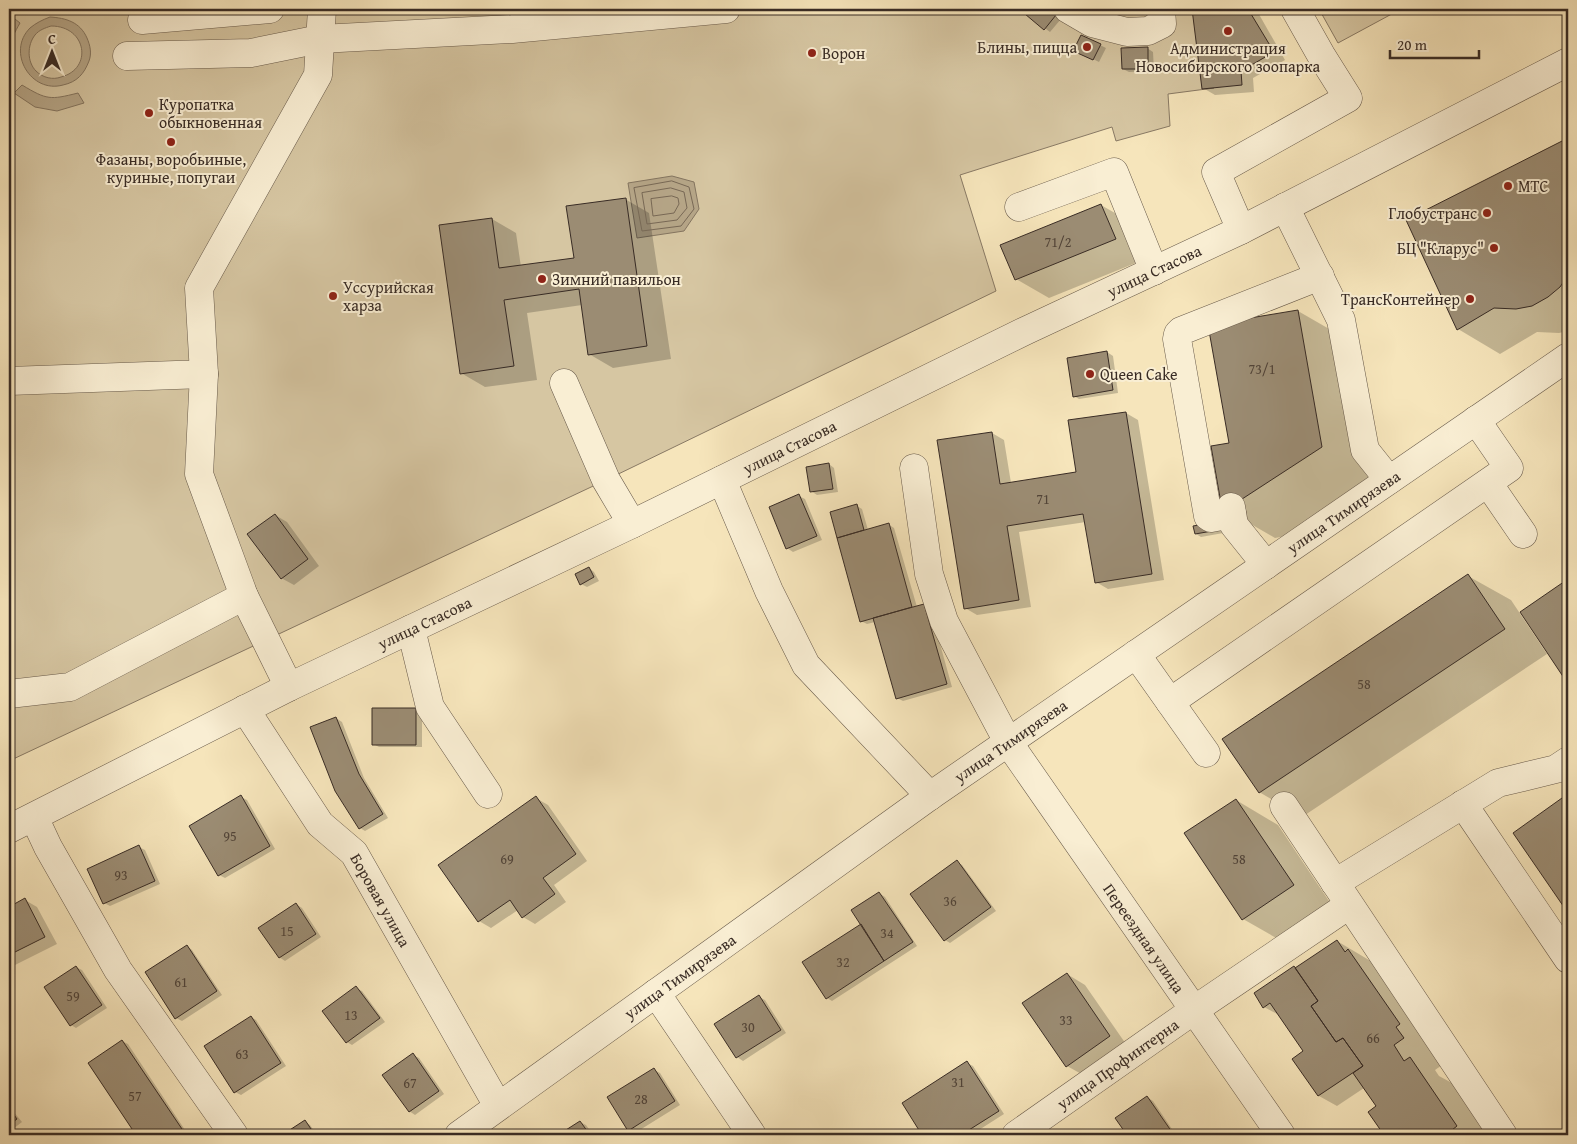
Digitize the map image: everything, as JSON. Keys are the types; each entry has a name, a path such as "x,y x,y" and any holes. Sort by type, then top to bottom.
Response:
{"street":[{"path":"142,20 270,9"},
{"path":"289,687 244,596 199,474 204,374 199,288 318,75 322,9"},
{"path":"127,56 251,53 320,39 512,29 726,9"},
{"path":"1068,9 1092,23 1127,32 1148,31 1162,24 1161,9"},
{"path":"1241,230 1216,172 1348,98 1321,56 1295,9"},
{"name":"улица Стасова","path":"9,829 289,687 632,524 1025,331 1241,230 1568,62"},
{"path":"1019,206 1114,172 1154,271"},
{"path":"1285,207 1339,314 1343,326 1365,450 1389,480"},
{"path":"1266,565 1234,526 1231,510 1211,518 1208,516 1177,339 1181,331 1320,276"},
{"name":"улица Тимирязева","path":"460,1135 930,796 1568,356"},
{"path":"9,381 204,374"},
{"path":"564,383 606,480 632,524"},
{"path":"1170,702 1509,468 1476,420"},
{"name":"Переездная улица","path":"914,468 929,574 944,621 1008,742 1281,1135"},
{"path":"722,480 769,591 806,665 930,796"},
{"path":"1488,483 1523,534"},
{"path":"9,694 70,687 244,596"},
{"path":"411,629 430,707 488,794"},
{"path":"1136,654 1206,753"},
{"name":"Боровая улица","path":"245,709 320,824 354,853 498,1106"},
{"name":"улица Профинтерна","path":"1016,1135 1194,1010 1342,894 1463,804 1498,783 1556,769 1568,761"},
{"path":"1463,804 1568,959"},
{"path":"1284,806 1503,1135"},
{"path":"34,817 48,847 118,970 234,1135"},
{"path":"656,993 752,1135"}],"shaded area":[{"path":"9,9 1204,9 1214,88 1168,94 1170,126 1116,141 1112,127 960,175 996,291 606,480 9,761"},
{"path":"1319,9 1401,9 1338,43"}],"water":[{"path":"10,15 20,23 10,45 13,70 9,72 9,17"},
{"path":"50,17 62,18 81,28 89,43 90,55 87,66 79,77 68,84 51,86 41,83 32,77 21,59 23,38 30,28","holes":["51,26 63,28 72,33 78,40 81,49 78,66 71,73 58,78 45,77 36,71 31,63 29,48 32,39 42,29"]},
{"path":"22,85 37,94 55,98 78,93 84,103 57,111 35,107 14,93"},
{"path":"672,176 694,182 699,209 684,231 637,238 628,183"}],"building":[{"path":"1029,9 1049,9 1056,15 1044,30 1025,14"},
{"name":"Администрация Новосибирского зоопарка","path":"1192,9 1248,9 1274,52 1241,71 1242,85 1202,89"},
{"name":"Блины, пицца","path":"1081,35 1101,44 1093,60 1073,51"},
{"path":"1148,47 1148,69 1122,69 1121,48"},
{"name":"БЦ \"Кларус\"","path":"1568,138 1568,275 1560,287 1548,297 1532,306 1516,309 1494,308 1457,330 1406,220"},
{"name":"Зимний павильон","path":"626,198 647,346 588,355 579,289 504,300 514,366 460,374 439,225 492,218 499,268 574,258 566,206"},
{"path":"1101,204 1116,239 1015,280 1000,245"},
{"path":"1298,310 1322,447 1239,501 1222,509 1211,446 1229,443 1208,325"},
{"name":"Queen Cake","path":"1107,351 1113,390 1073,397 1067,358"},
{"path":"1126,412 1152,574 1095,583 1083,514 1007,526 1019,600 964,609 937,440 992,432 1000,484 1076,472 1068,420"},
{"path":"829,463 833,489 810,492 806,467"},
{"path":"799,494 817,536 786,549 769,507"},
{"path":"857,504 864,530 837,538 830,512"},
{"path":"275,514 308,559 281,579 247,534"},
{"path":"1222,521 1224,529 1195,534 1193,526"},
{"path":"889,523 912,607 860,622 837,538"},
{"path":"589,567 594,577 580,585 575,574"},
{"path":"1468,574 1505,629 1259,793 1222,739"},
{"path":"1568,579 1568,684 1520,612"},
{"path":"924,604 947,684 896,699 873,618"},
{"path":"372,708 416,708 416,745 372,745"},
{"path":"336,717 359,774 383,814 359,829 335,791 310,727"},
{"path":"241,795 270,846 218,876 189,826"},
{"path":"536,796 576,854 543,878 555,894 522,918 510,900 478,922 438,865"},
{"path":"1562,798 1568,807 1568,913 1513,833"},
{"path":"1236,799 1294,885 1242,920 1184,833"},
{"path":"139,845 155,881 103,904 87,869"},
{"path":"957,860 991,907 944,941 910,894"},
{"path":"879,892 913,942 884,961 851,910"},
{"path":"25,898 45,937 9,955 9,907"},
{"path":"296,903 316,934 279,958 258,928"},
{"path":"861,924 884,961 826,999 802,962"},
{"path":"1337,940 1345,952 1348,949 1400,1024 1396,1027 1404,1038 1394,1045 1404,1061 1410,1057 1457,1126 1452,1130 1455,1135 1384,1135 1368,1112 1376,1106 1353,1073 1363,1066 1343,1038 1336,1042 1311,1006 1318,1001 1295,968"},
{"path":"187,945 217,991 175,1019 145,972"},
{"path":"76,966 102,1005 70,1026 44,987"},
{"path":"1294,966 1318,1001 1311,1006 1336,1042 1343,1038 1363,1066 1318,1096 1292,1059 1303,1051 1270,1003 1263,1008 1254,993"},
{"path":"1067,973 1110,1036 1066,1067 1022,1003"},
{"path":"356,986 380,1018 346,1043 322,1011"},
{"path":"759,995 781,1030 736,1058 714,1024"},
{"path":"251,1016 281,1063 234,1093 204,1046"},
{"path":"122,1040 182,1129 173,1135 136,1135 88,1063"},
{"path":"413,1053 439,1091 409,1112 382,1075"},
{"path":"967,1061 999,1111 961,1135 922,1135 902,1103"},
{"path":"654,1068 675,1101 628,1131 607,1097"},
{"path":"1147,1096 1174,1135 1127,1135 1115,1118"},
{"path":"9,1108 17,1119 9,1125"},
{"path":"305,1120 315,1135 282,1135"},
{"path":"580,1121 590,1135 558,1135"}],"place":[{"name":"Администрация Новосибирского зоопарка","path":"1228,31"},
{"name":"Блины, пицца","path":"1087,47"},
{"name":"Ворон","path":"812,53"},
{"name":"Куропатка обыкновенная","path":"149,113"},
{"name":"Фазаны, воробьиные, куриные, попугаи","path":"171,142"},
{"name":"МТС","path":"1508,186"},
{"name":"Глобустранс","path":"1487,213"},
{"name":"БЦ \"Кларус\"","path":"1494,248"},
{"name":"Зимний павильон","path":"542,279"},
{"name":"Уссурийская харза","path":"333,296"},
{"name":"ТрансКонтейнер","path":"1470,299"},
{"name":"Queen Cake","path":"1090,374"}]}
